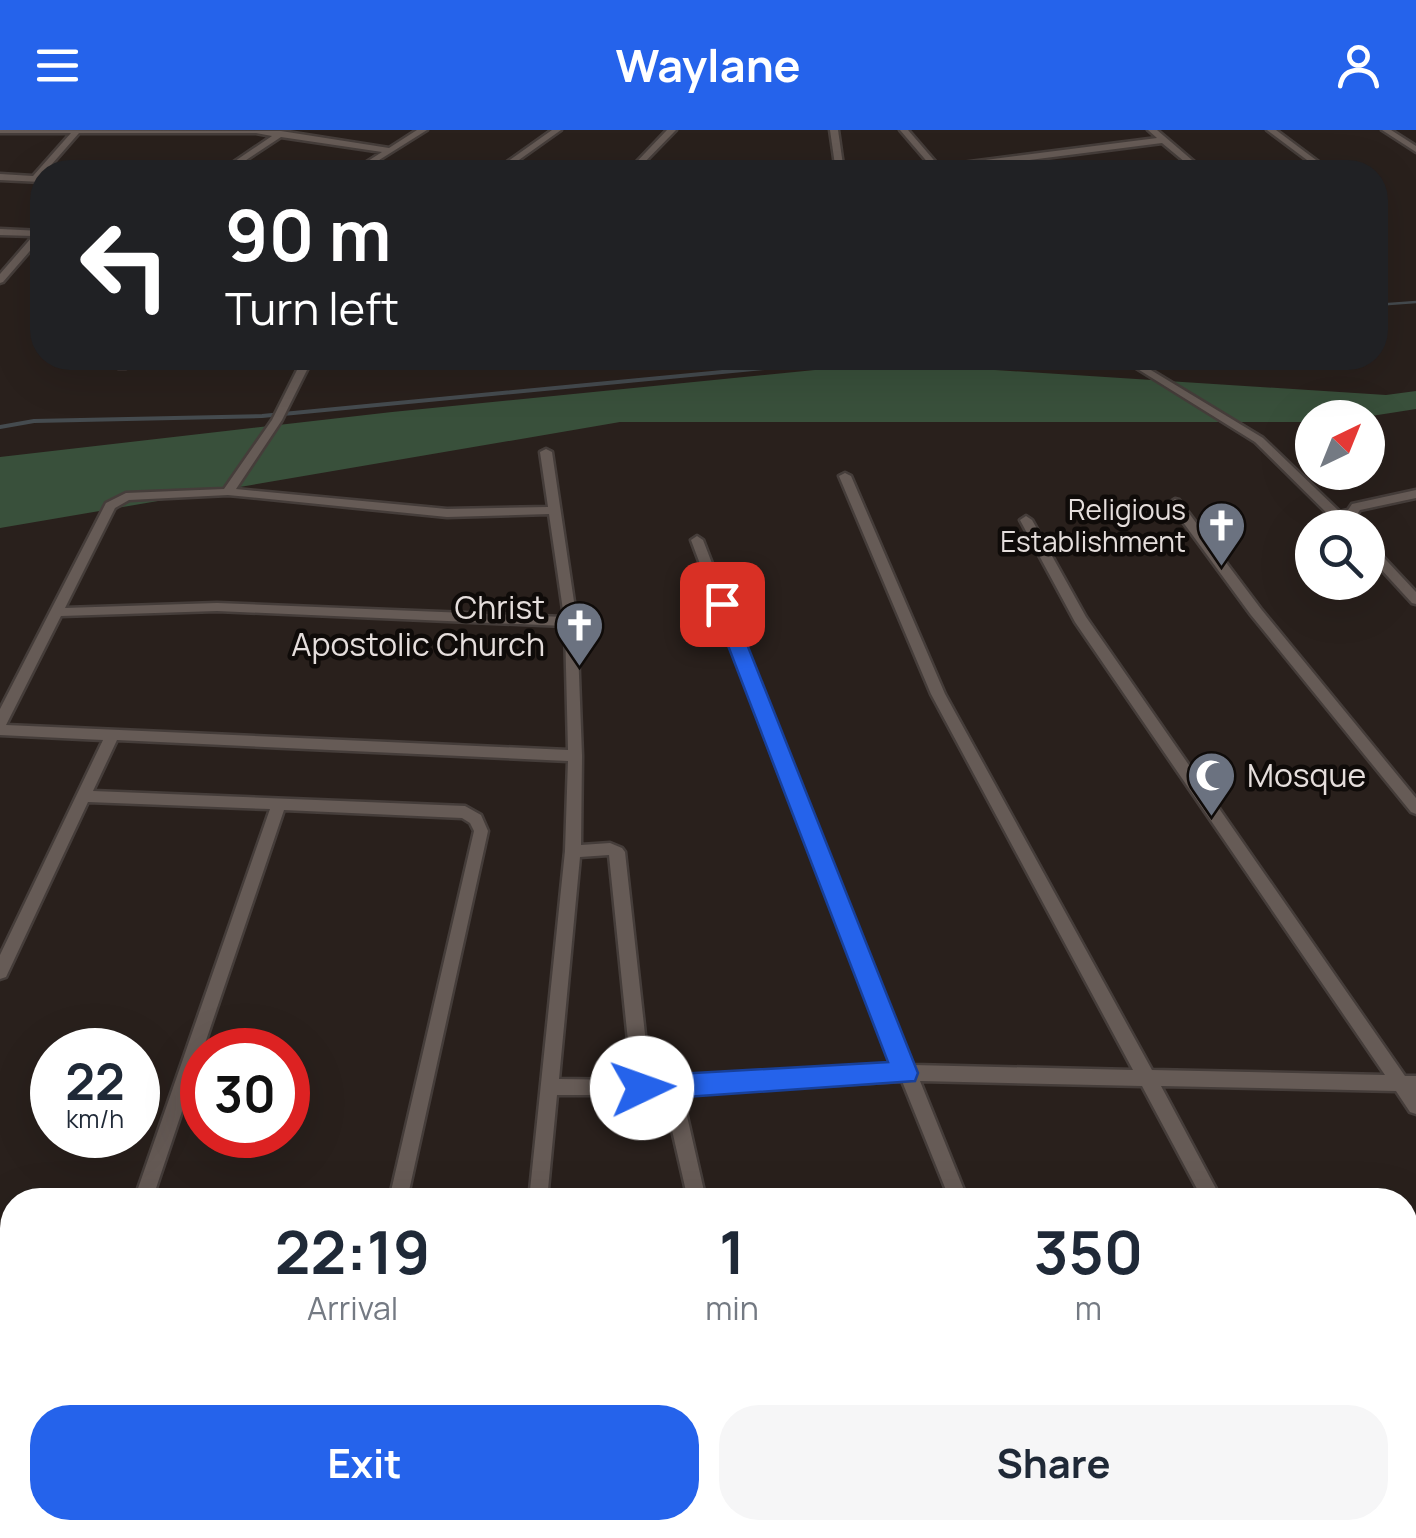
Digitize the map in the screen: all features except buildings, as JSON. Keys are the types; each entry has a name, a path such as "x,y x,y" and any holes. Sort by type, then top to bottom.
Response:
{"street":[{"path":"53,160 77,130"},
{"path":"0,131 256,130 388,150"},
{"path":"373,160 423,130"},
{"path":"514,160 557,130"},
{"path":"643,160 672,130"},
{"path":"834,130 838,160"},
{"path":"904,130 930,160"},
{"path":"1152,130 1187,160"},
{"path":"1271,130 1312,160"},
{"path":"240,160 281,132"},
{"path":"1390,133 1416,133"},
{"path":"1390,133 1416,150"},
{"path":"1013,160 1163,140"},
{"path":"0,178 30,178"},
{"path":"0,232 30,233"},
{"path":"0,280 30,246"},
{"path":"228,492 278,420 302,370"},
{"path":"1145,370 1259,440 1332,510"},
{"path":"539,1188 573,851 575,756 571,622 546,452"},
{"path":"846,476 938,694 1206,1188"},
{"path":"554,510 447,513 228,492 210,496 137,496 115,501 0,726 575,756"},
{"path":"1354,510 1416,494"},
{"path":"1175,502 1256,612 1416,808"},
{"path":"1026,520 1080,619 1408,1084 1416,1106"},
{"path":"697,540 905,1073 954,1188"},
{"path":"1385,566 1416,600"},
{"path":"58,612 217,607 571,622"},
{"path":"0,972 113,734"},
{"path":"83,796 465,812 476,819 480,831 401,1188"},
{"path":"147,1188 279,804"},
{"path":"573,851 617,852 642,1088"},
{"path":"551,1088 642,1088 905,1073 1408,1084"},
{"path":"671,1086 694,1188"}],"green space":[{"path":"815,370 995,370 1386,395 1416,391 1416,409 1385,414 1385,400 1295,400 1295,422 620,422 0,528 0,457 392,412"}],"waterway":[{"path":"1388,304 1416,302"},
{"path":"0,427 34,421 262,416 744,370"}],"place":[{"name":"Religious Establishment","path":"1221,568"},
{"name":"Christ Apostolic Church","path":"580,668"},
{"name":"Mosque","path":"1212,818"}],"route":[{"path":"642,1088 905,1073 722,604"}]}
